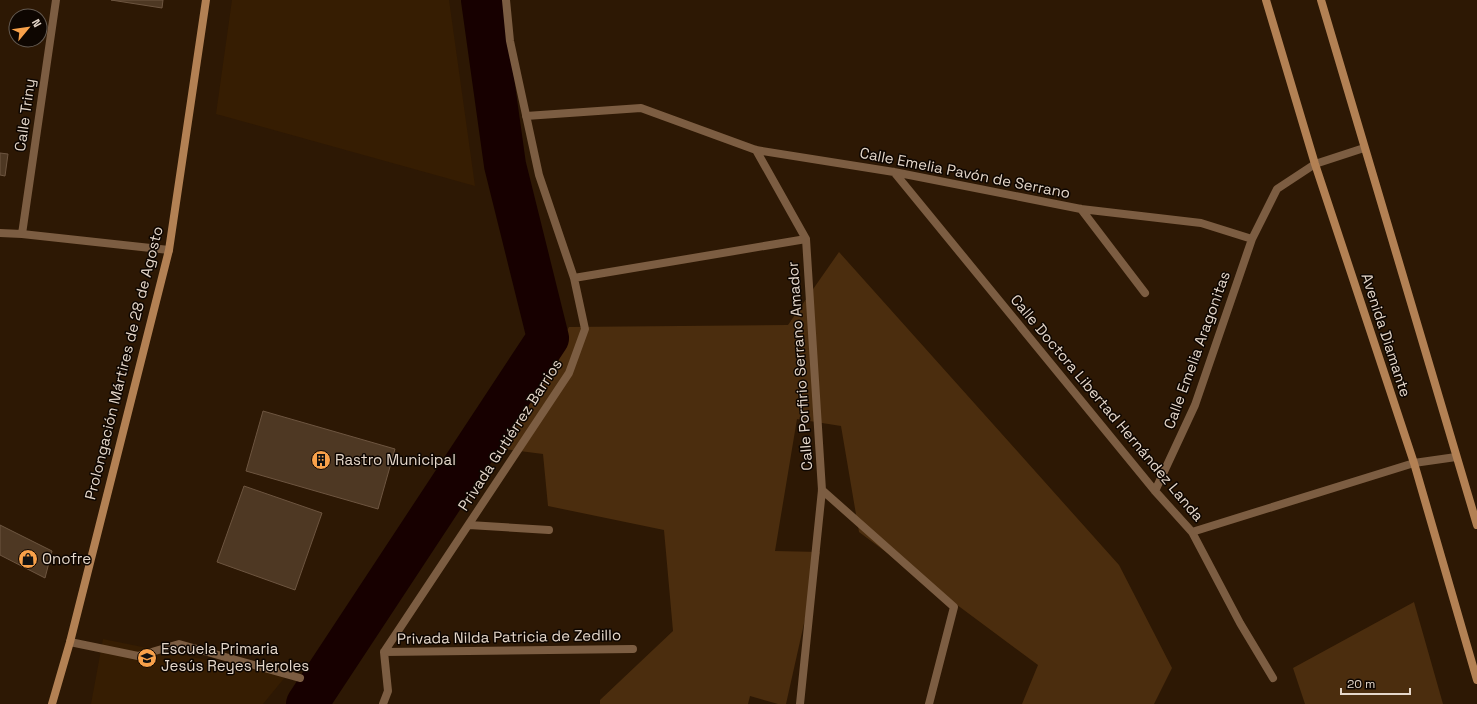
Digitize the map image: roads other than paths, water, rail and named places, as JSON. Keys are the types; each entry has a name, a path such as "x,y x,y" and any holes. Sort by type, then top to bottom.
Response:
{"main road":[{"name":"Prolongación Mártires de 28 de Agosto","path":"52,704 70,642 169,250 206,0"},
{"name":"Avenida Diamante","path":"1266,0 1315,164 1414,463 1477,680"},
{"name":"Avenida Diamante","path":"1321,0 1477,525"}],"street":[{"name":"Calle Triny","path":"22,234 56,0"},
{"name":"Privada Gutiérrez Barrios","path":"384,652 569,373 584,329 574,278 538,175 510,41 506,0"},
{"name":"Calle Emelia Pavón de Serrano","path":"526,116 641,108 756,150 894,172 1081,208 1201,223 1252,239"},
{"path":"1252,239 1277,189 1315,164 1364,148"},
{"name":"Calle Porfirio Serrano Amador","path":"756,150 806,239 822,490 800,704"},
{"name":"Calle Doctora Libertad Hernández Landa","path":"894,172 1155,491 1192,532 1240,623 1273,678"},
{"path":"1081,208 1145,293"},
{"path":"0,234 22,234 169,250"},
{"name":"Calle Porfirio Serrano Amador","path":"574,278 806,239"},
{"name":"Calle Emelia Aragonitas","path":"1155,491 1195,405 1252,239"},
{"path":"1192,532 1414,463 1456,457"},
{"name":"Calle Porfirio Serrano Amador","path":"822,490 954,607 929,704"},
{"path":"469,525 549,530"},
{"path":"70,642 138,656 179,644 300,678"},
{"name":"Privada Nilda Patricia de Zedillo","path":"384,652 633,649"},
{"path":"383,704 388,690 384,652"}],"waterway":[{"path":"307,704 548,338 505,165 482,0"}],"place":[{"name":"Rastro Municipal","path":"321,460"},
{"name":"Onofre","path":"28,559"},
{"name":"Escuela Primaria Jesús Reyes Heroles","path":"147,658"}]}
